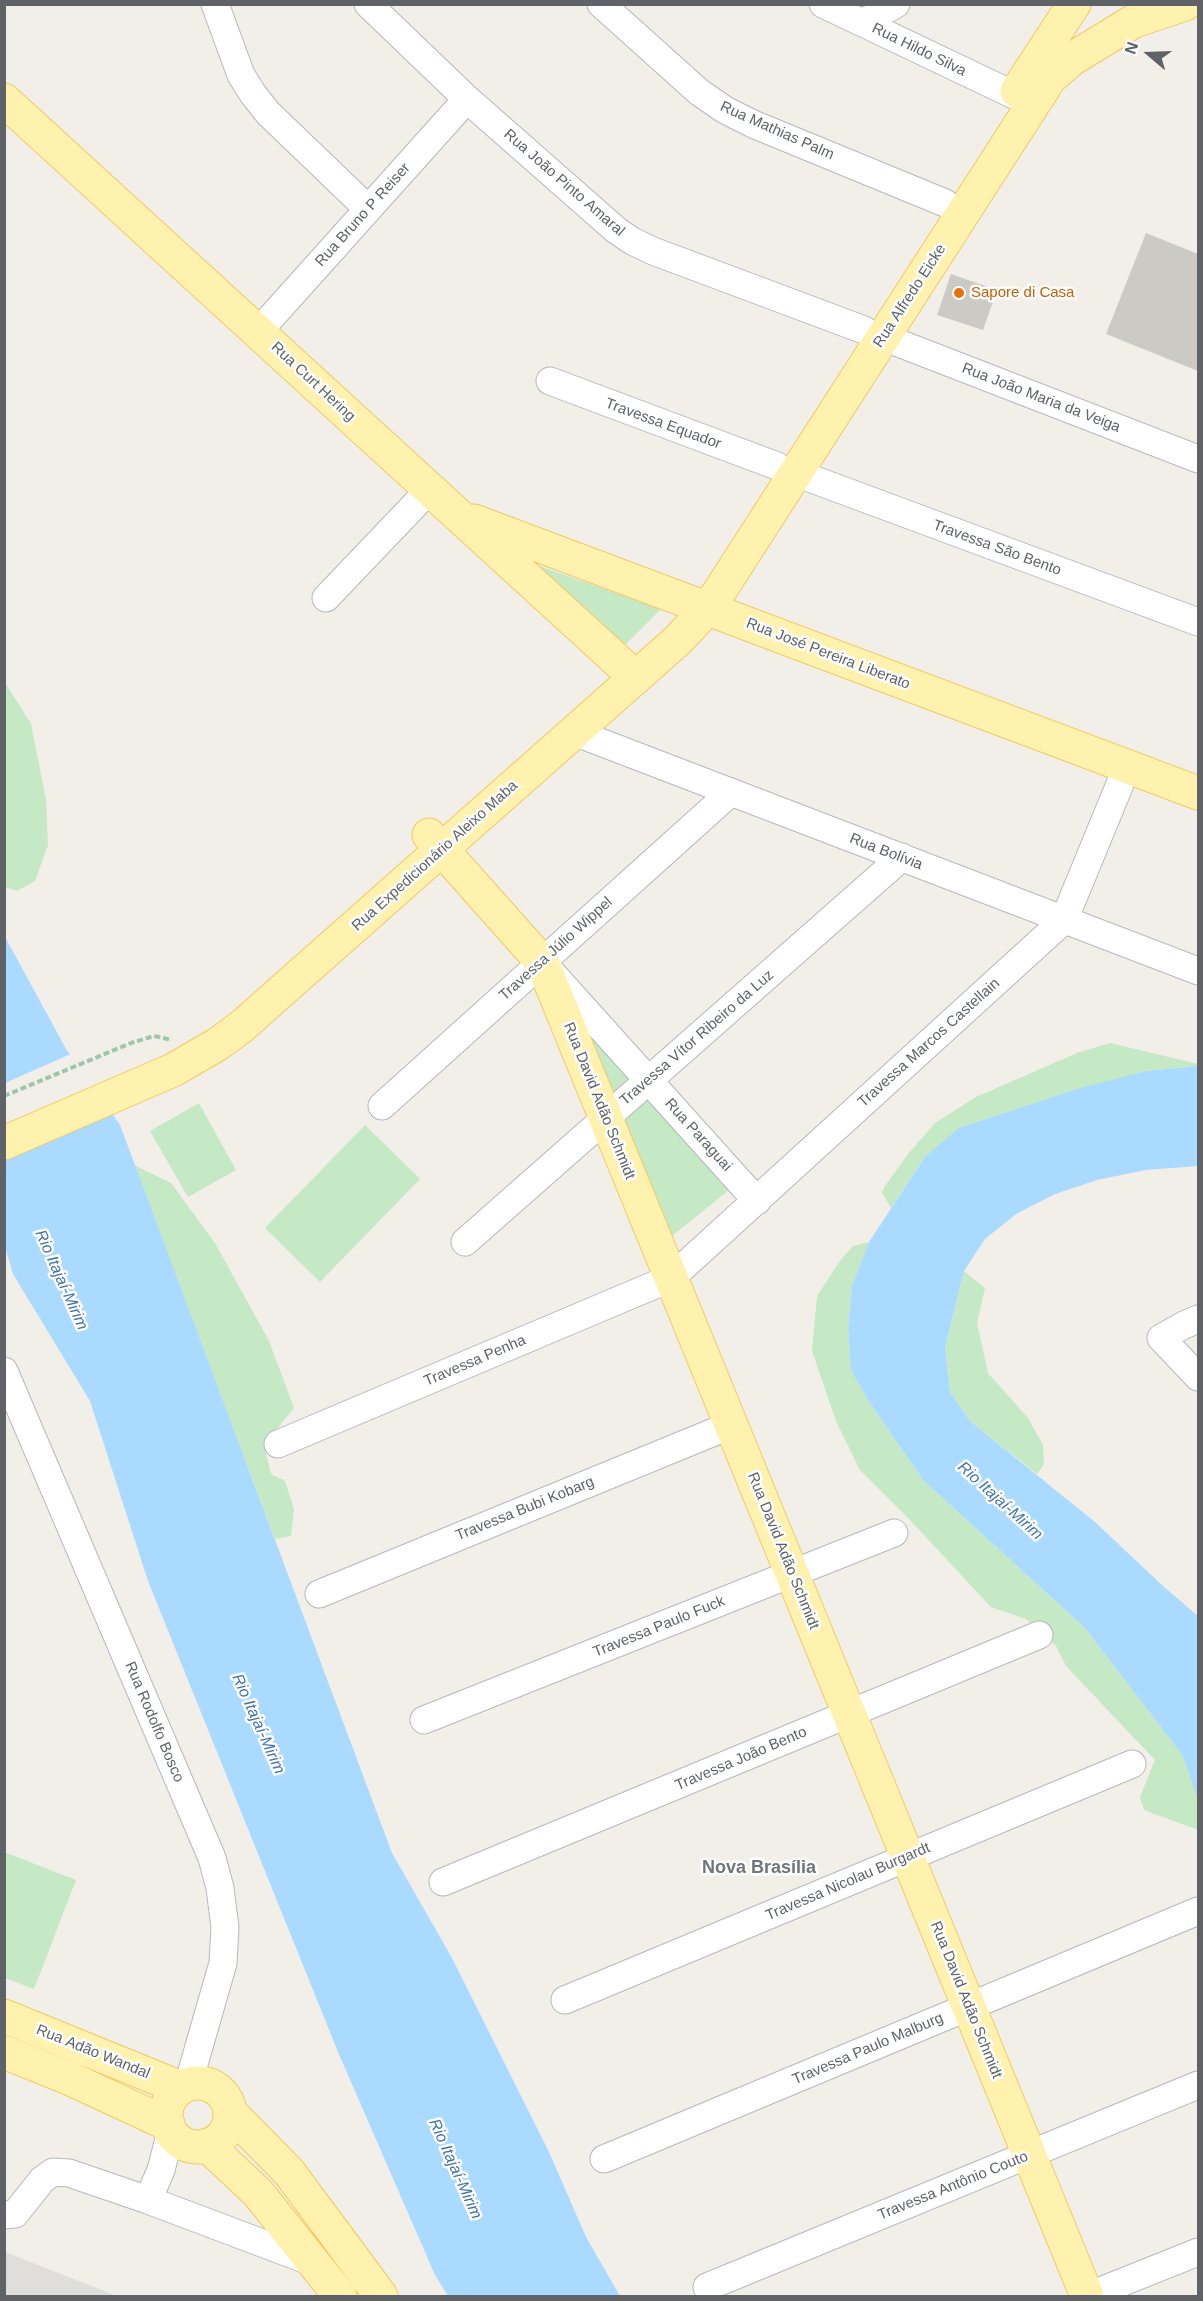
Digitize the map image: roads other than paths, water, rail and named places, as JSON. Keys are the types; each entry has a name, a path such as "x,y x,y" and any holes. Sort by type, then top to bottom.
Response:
{"main road":[{"name":"Rua Alfredo Eicke","path":"874,334 945,203 1074,4"},
{"path":"1088,4 1094,16 1114,27 1140,16"},
{"name":"Rua Alfredo Eicke","path":"698,605 874,334 1050,78 1072,59 1140,16 1185,4"},
{"name":"Rua Curt Hering","path":"4,100 622,665"},
{"name":"Rua José Pereira Liberato","path":"458,515 1198,794"},
{"name":"Rua Expedicionário Aleixo Maba","path":"139,1062 194,1059 241,1027 622,665 661,631 698,605"},
{"name":"Rua Expedicionário Aleixo Maba","path":"139,1062 206,1026 574,732 678,640 698,605"},
{"name":"Rua David Adão Schmidt","path":"435,843 542,962 1088,2296"},
{"path":"4,1119 139,1062"},
{"path":"4,1143 139,1062"},
{"name":"Rua Adão Wandal","path":"4,2016 185,2086"},
{"path":"4,2052 71,2079 169,2128 183,2143 199,2147 221,2137 230,2121 230,2112 225,2097 219,2091 204,2084 185,2086 175,2094 167,2108 169,2128"},
{"path":"230,2112 289,2172 381,2296"},
{"path":"207,2145 258,2193 340,2296"}],"street":[{"path":"215,4 241,75 253,94 268,113 368,209"},
{"name":"Rua João Pinto Amaral","path":"368,4 467,99 632,242 874,334"},
{"name":"Rua Mathias Palm","path":"601,4 699,92 724,110 945,203"},
{"name":"Rua Hildo Silva","path":"823,4 1014,95"},
{"path":"863,23 896,4"},
{"name":"Rua Bruno P Reiser","path":"258,332 467,99"},
{"name":"Rua João Maria da Veiga","path":"874,334 1198,459"},
{"name":"Travessa Equador","path":"550,381 786,470"},
{"name":"Travessa São Bento","path":"786,470 1198,622"},
{"path":"326,598 430,489"},
{"name":"Rua Bolívia","path":"574,732 1198,971"},
{"name":"Travessa Marcos Castellain","path":"671,1278 1064,920 1127,767"},
{"name":"Travessa Júlio Wippel","path":"382,1106 731,792"},
{"name":"Travessa Vítor Ribeiro da Luz","path":"465,1242 902,857"},
{"name":"Rua Paraguai","path":"542,962 757,1201"},
{"name":"Travessa Penha","path":"278,1444 671,1278"},
{"path":"1198,1319 1161,1338 1198,1377"},
{"name":"Rua Rodolfo Bosco","path":"4,1371 212,1858 220,1888 225,1927 223,1963 185,2086"},
{"name":"Travessa Bubi Kobarg","path":"319,1594 731,1425"},
{"name":"Travessa Paulo Fuck","path":"424,1720 894,1533"},
{"name":"Travessa João Bento","path":"443,1882 1039,1635"},
{"name":"Travessa Nicolau Burgardt","path":"565,2000 1132,1764"},
{"name":"Travessa Paulo Malburg","path":"604,2159 1198,1911"},
{"name":"Travessa Antônio Couto","path":"707,2287 1198,2085"},
{"path":"148,2200 161,2170 169,2128"},
{"path":"4,2216 15,2214 42,2180 53,2172 69,2173 148,2200 315,2264"},
{"path":"1088,2296 1198,2252"}],"water":[{"name":"Rio Itajaí-Mirim","path":"4,935 66,1049 120,1125 392,1853 452,1958 549,2152 586,2237 620,2296 448,2296 435,2275 338,2052 148,1581 90,1401 13,1274 4,1243"},
{"name":"Rio Itajaí-Mirim","path":"1198,1066 1198,1166 1146,1170 1097,1180 1055,1194 1016,1214 985,1239 964,1271 945,1348 950,1392 970,1421 1095,1522 1198,1616 1198,1799 1183,1756 1085,1628 924,1481 869,1402 851,1370 848,1328 852,1286 869,1242 925,1157 959,1128 1077,1089 1146,1071"}],"place":[{"name":"Sapore di Casa","path":"959,293"}],"district":[{"name":"Nova Brasília","path":"759,1868"}]}
